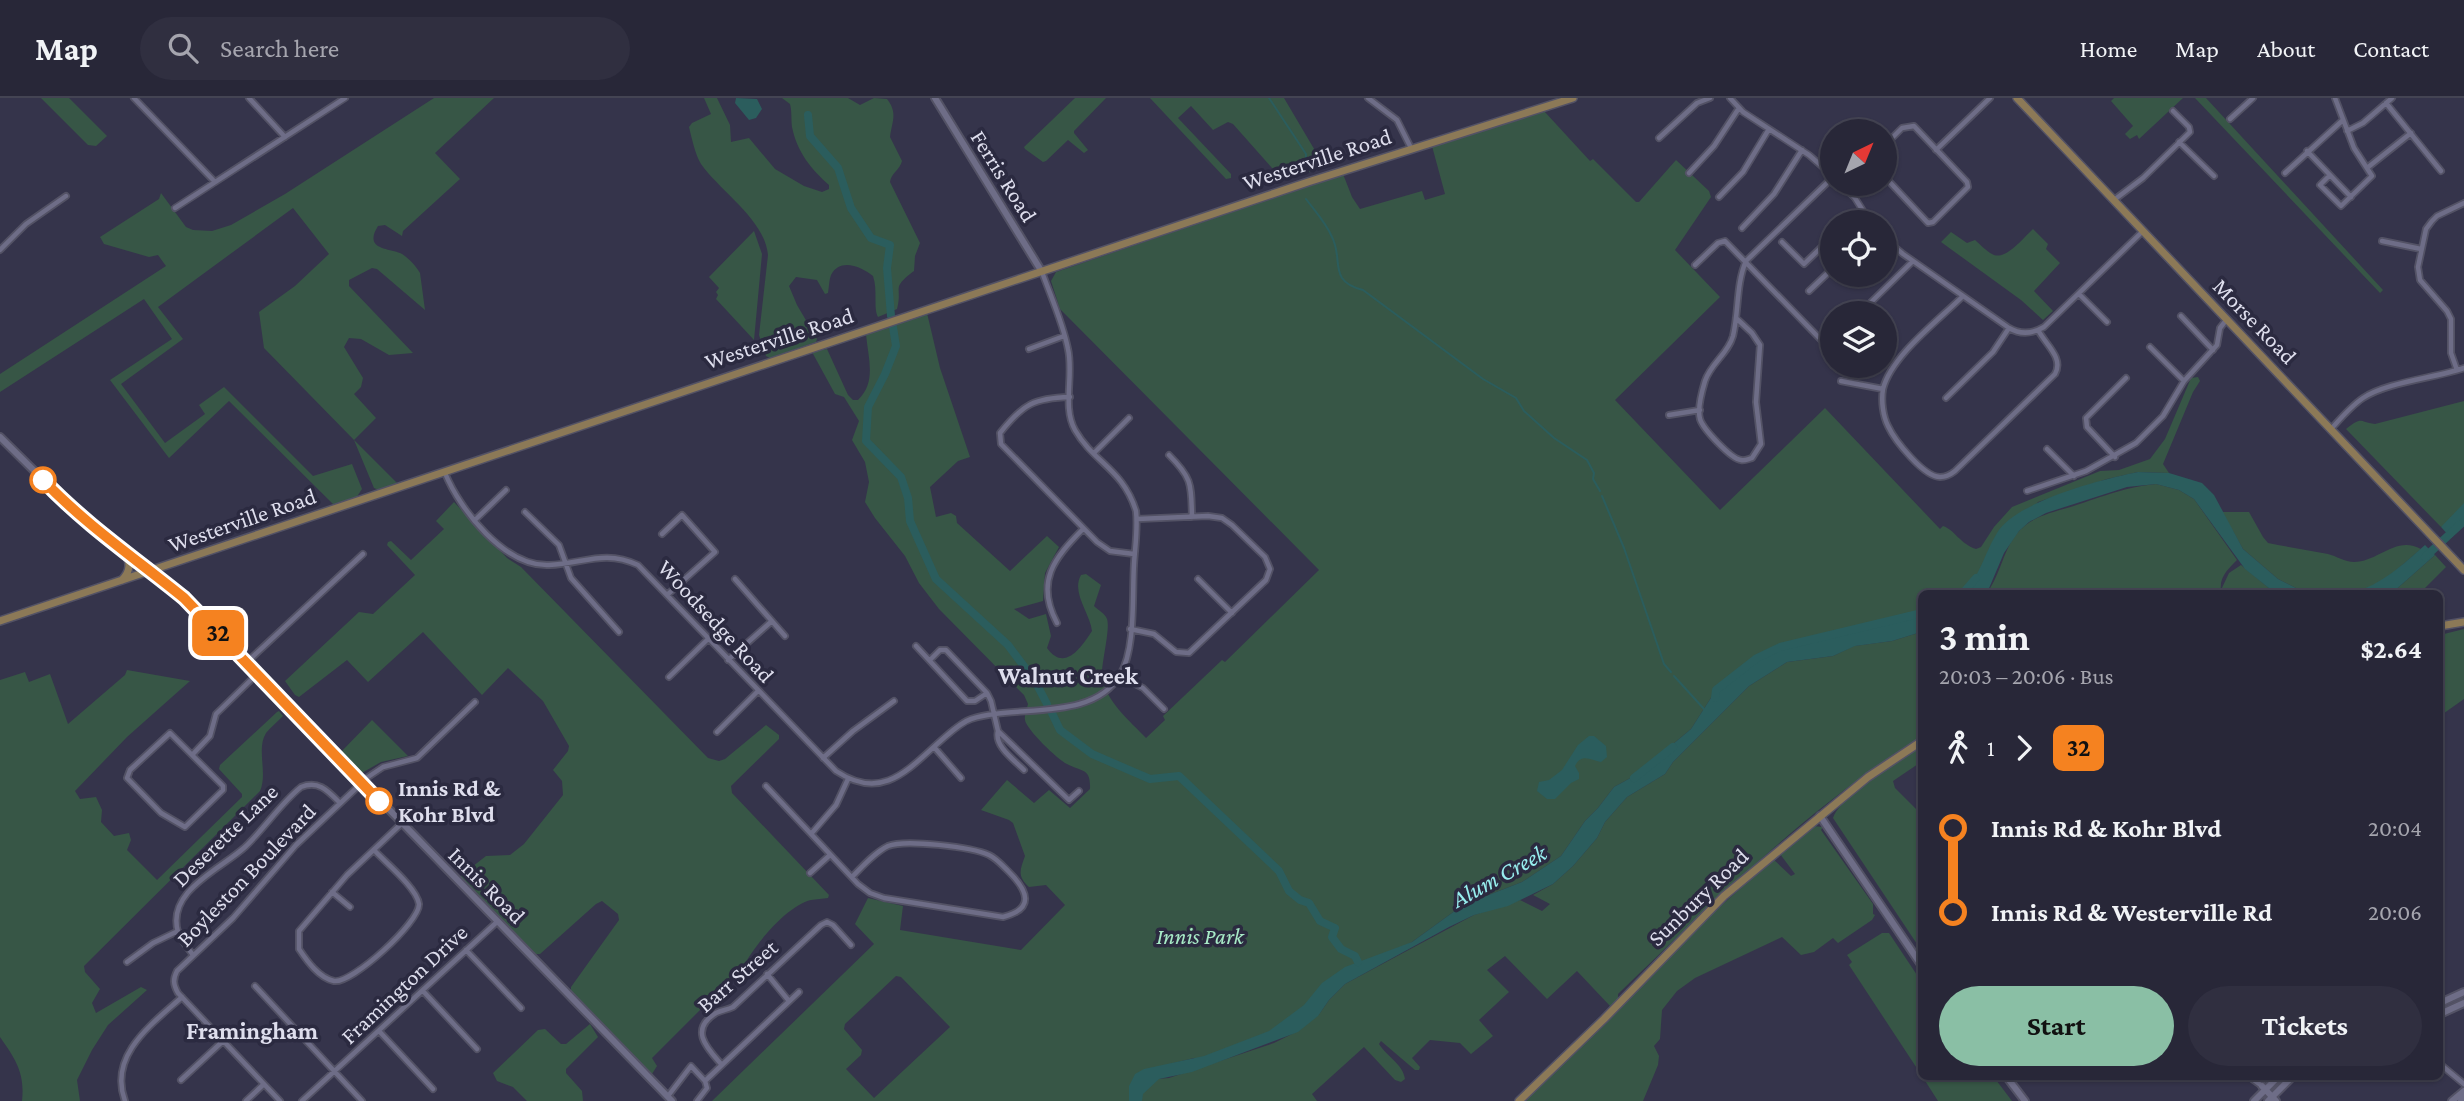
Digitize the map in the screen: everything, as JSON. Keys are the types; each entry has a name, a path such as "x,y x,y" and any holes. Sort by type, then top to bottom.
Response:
{"main road":[{"name":"Ferris Road","path":"935,98 1042,272"},
{"name":"Westerville Road","path":"0,621 1411,148 1573,98"},
{"name":"Morse Road","path":"2017,98 2464,570"},
{"name":"Innis Road","path":"0,437 84,520 184,598 670,1098"},
{"path":"122,581 129,571 128,558 124,551"},
{"path":"2443,626 2464,622"},
{"name":"Sunbury Road","path":"1519,1101 1604,1019 1724,896 1868,778 1918,744"},
{"path":"1820,816 1918,960"},
{"path":"2443,1002 2464,992"},
{"path":"2443,1013 2464,1003"},
{"path":"2009,1080 2025,1101"},
{"path":"2254,1101 2264,1087 2274,1080"},
{"path":"2264,1087 2272,1099 2289,1080"},
{"path":"2452,1101 2464,1091"}],"street":[{"path":"134,98 215,183"},
{"path":"248,98 285,137"},
{"path":"175,208 345,98"},
{"path":"1368,98 1397,120 1411,148"},
{"path":"1660,138 1697,103 1710,98"},
{"path":"1730,98 1739,108 1820,162"},
{"path":"1936,149 1990,98"},
{"path":"2230,119 2253,98"},
{"path":"2330,175 2320,185 2342,206 2372,176 2354,148 2335,98"},
{"path":"2347,131 2363,122 2392,98"},
{"path":"2386,103 2441,171"},
{"path":"1689,173 1714,146 1739,108"},
{"path":"2113,200 2143,178 2190,130 2173,111"},
{"path":"2285,173 2343,120"},
{"path":"1897,133 1911,125 1967,182 1968,187 1933,222 1928,223 1897,190"},
{"path":"1719,197 1743,172 1769,129"},
{"path":"2367,168 2411,133"},
{"path":"2179,142 2214,176"},
{"path":"1742,228 1774,194 1802,150"},
{"path":"2307,151 2351,197"},
{"path":"1736,318 1757,338 1760,353 1756,402 1762,443 1752,458 1742,460 1735,458 1704,428 1700,420 1706,379 1713,366 1729,348 1736,318 1741,272 1746,261 1820,188"},
{"path":"0,250 26,224 66,196"},
{"path":"1851,196 1863,210"},
{"path":"2457,370 2451,353 2451,319 2420,280 2418,273 2426,229 2431,221 2464,203"},
{"path":"1897,248 2009,328 2024,333 2038,330 2143,231"},
{"path":"1695,265 1718,243 1725,241 1820,339"},
{"path":"2382,241 2421,249"},
{"path":"1782,242 1804,264 1820,249"},
{"path":"1872,301 1913,261"},
{"path":"811,834 836,805 848,779 876,785 892,780 967,720 994,714 1079,705 1101,695 1119,676 1128,652 1137,519 1130,494 1121,480 1074,428 1070,410 1070,364 1064,336 1042,272"},
{"path":"1809,291 1820,280"},
{"path":"2079,294 2107,322"},
{"path":"1963,296 1903,354 1892,369 1884,389 1883,407 1887,425 1900,445 1922,469 1939,478 1955,471 2055,374 2058,360 2038,330"},
{"path":"2181,316 2213,350"},
{"path":"2027,491 2074,476 2115,457 2136,443 2156,424 2184,381 2213,350 2219,341 2220,328 2227,319"},
{"path":"1945,398 1993,352 2009,328"},
{"path":"1028,349 1064,336"},
{"path":"2150,347 2184,381"},
{"path":"2331,429 2364,397 2464,368"},
{"path":"2115,457 2087,427 2085,421 2090,412 2126,377"},
{"path":"1841,381 1884,389"},
{"path":"1070,397 1043,398 1021,409 1000,435 1003,447 1083,528 1110,551 1134,554"},
{"path":"1669,415 1700,410"},
{"path":"1094,453 1129,418"},
{"path":"2048,449 2074,476"},
{"path":"1169,455 1188,477 1192,517"},
{"name":"Woodsedge Road","path":"445,473 453,493 475,520 501,547 520,560 533,565 620,557 645,570 823,758 848,779"},
{"path":"475,520 506,490"},
{"path":"525,512 559,545 571,578 619,632"},
{"path":"662,534 682,515 715,552 667,595"},
{"path":"1130,629 1154,634 1176,652 1189,653 1266,580 1270,569 1265,557 1223,518 1137,519"},
{"path":"1057,623 1048,603 1047,586 1051,569 1058,554 1083,528"},
{"path":"246,663 363,554"},
{"path":"735,579 785,636"},
{"path":"1198,579 1232,613"},
{"path":"728,660 772,621"},
{"path":"668,677 708,639"},
{"path":"916,646 967,701 975,701 987,693"},
{"path":"930,660 940,650 946,650 987,693 998,731 998,743 1024,770"},
{"path":"192,754 210,736 216,714 257,674"},
{"path":"1119,676 1143,688 1164,709"},
{"path":"717,732 758,691"},
{"path":"823,758 853,731 894,701"},
{"name":"Boyleston Boulevard","path":"182,997 174,986 177,971 233,918 296,845 383,767 417,758 475,702"},
{"path":"998,731 1069,800 1079,791"},
{"path":"170,733 192,754 223,786 223,790 185,827 161,813 128,780 127,775 170,733"},
{"path":"934,747 961,778"},
{"name":"Deserette Lane","path":"178,932 177,914 189,890 244,848 301,787 314,783 341,803"},
{"path":"766,786 830,855 852,877 870,893 884,898 1003,917 1014,914 1026,899 1021,884 997,861 983,853 914,842 890,845 870,859 852,877"},
{"path":"374,850 414,894 419,904 417,913 410,925 356,975 337,982 319,973 299,949 299,930 332,892 374,850 401,824"},
{"path":"810,873 830,855"},
{"path":"332,892 350,907"},
{"name":"Framington Drive","path":"302,1101 498,921"},
{"name":"Barr Street","path":"722,1065 702,1040 702,1031 707,1021 715,1014 733,1007 821,925 827,922 833,925 851,945"},
{"path":"127,962 153,943 178,932 193,955"},
{"path":"466,950 520,1008"},
{"path":"767,974 789,1001"},
{"path":"255,986 362,1101"},
{"path":"422,991 477,1049"},
{"path":"705,1081 799,992"},
{"path":"125,1101 121,1077 125,1058 136,1040 182,997 280,1101"},
{"path":"379,1031 433,1089"},
{"path":"181,1080 223,1041"},
{"path":"670,1098 691,1066 705,1081 707,1088 697,1101"},
{"path":"2443,1066 2464,1084"},
{"path":"2252,1080 2264,1087"},
{"path":"2261,1080 2264,1087"},
{"path":"246,1101 264,1084"}],"green space":[{"path":"41,98 69,98 107,136 96,146 88,145"},
{"path":"434,98 494,98 435,153 460,179 403,231 402,236 385,225 378,226 374,234 375,244 403,255 418,270 425,310 377,269 372,268 349,280 349,286 413,353 389,355 361,339 349,338 344,347 363,378 361,387 354,394 376,418 354,440 264,348 259,312 295,286 329,254 293,208 158,307 183,339 121,384 165,443 205,414 199,405 224,387 313,476 352,464 362,489 356,498 335,506 229,401 169,458 110,380 172,339 144,299 0,392 0,374 166,266 158,255 149,257 104,244 100,237 159,199 161,193 186,227 212,231 231,225 285,194"},
{"path":"704,98 717,98 730,125 731,142 749,138 775,169 804,186 822,192 829,189 829,185 801,152 794,136 790,104 782,98 848,98 860,105 874,98 887,99 893,113 890,137 902,161 890,182 920,243 915,256 914,271 900,285 897,309 878,317 873,276 851,265 840,266 835,270 830,277 828,293 825,294 817,280 796,277 789,286 817,339 816,342 770,358 766,356 759,335 768,255 765,242 751,218 709,175 697,156 689,127 711,114"},
{"path":"1075,98 1106,98 1074,131 1088,150 1084,153 1068,140 1043,162 1024,147"},
{"path":"1150,98 1284,98 1323,164 1322,168 1285,180 1233,124 1228,122 1213,130 1191,106 1178,118 1231,174 1231,178 1226,179"},
{"path":"2114,98 2183,98 2139,139 2137,135 2130,139 2125,134 2133,126 2111,101"},
{"path":"2195,98 2206,98 2383,290 2380,293"},
{"name":"Innis Park","path":"1544,111 1590,161 1593,159 1636,202 1639,202 1676,160 1709,191 1711,197 1675,250 1720,297 1615,400 1720,510 1825,408 1940,529 1943,526 1947,528 1976,549 1981,547 2012,507 2100,471 2119,470 2150,459 2165,439 2191,378 2198,377 2200,381 2163,464 2169,473 2138,472 2107,479 2038,502 1965,590 1918,590 1918,614 1858,627 1847,634 1780,647 1716,690 1691,729 1636,775 1614,787 1585,821 1561,856 1522,882 1463,905 1412,942 1336,987 1318,1016 1345,984 1474,915 1520,900 1542,911 1550,904 1533,895 1553,884 1573,866 1627,797 1665,774 1673,762 1749,686 1787,662 1833,656 1854,646 1892,641 1918,633 1918,739 1839,794 1763,857 1618,994 1618,1001 1610,1006 1577,971 1547,999 1505,956 1487,970 1509,992 1479,1020 1493,1036 1471,1054 1460,1043 1430,1040 1412,1058 1420,1067 1415,1070 1381,1041 1379,1044 1382,1049 1398,1065 1405,1079 1401,1082 1395,1080 1364,1047 1312,1094 1317,1101 712,1101 874,944 855,924 868,898 903,906 900,930 1021,950 1065,905 1046,885 1029,887 1021,876 1025,856 1013,823 981,810 1007,780 1034,803 1049,790 1070,808 1090,789 1089,777 1084,771 1063,761 1031,730 1025,720 1028,704 1024,695 939,609 919,583 905,556 875,518 865,502 869,482 865,462 852,440 859,421 844,397 835,394 812,352 827,349 848,395 853,400 858,400 868,385 869,378 866,334 927,313 940,368 970,457 958,461 930,487 936,517 951,513 956,516 957,523 1010,571 1047,536 1059,547 1045,573 1043,601 1014,609 1029,619 1046,614 1051,636 1047,648 1060,658 1067,658 1078,650 1092,631 1078,589 1081,575 1086,574 1101,585 1094,606 1108,621 1102,670 1104,685 1119,710 1146,738 1165,720 1163,716 1222,660 1225,662 1319,570 1060,309 1051,281 1056,272 1343,174 1360,209 1422,191 1425,200 1445,194 1432,146","holes":["896,976 901,977 950,1027 874,1098 846,1069 861,1055 862,1050 844,1029 845,1024","1300,1030 1274,1043 1169,1078 1158,1079 1166,1065 1194,1058 1196,1060"]},
{"path":"2033,229 2048,244 2046,249 2060,263 2034,291 2053,311 2043,320 2021,300 1941,242 1951,232 1967,243 1975,240 1997,256 2020,243"},
{"path":"754,231 762,254 754,340 716,299 719,288 709,277"},
{"path":"2464,401 2464,517 2441,527 2346,429 2358,421 2375,424"},
{"path":"354,440 398,484 379,490 374,488"},
{"path":"2156,484 2179,490 2194,499 2237,560 2223,577 2221,590 1989,590 2014,538 2030,522 2132,488"},
{"path":"454,502 708,758 719,761 725,759 766,725 779,735 779,739 731,786 732,793 829,895 828,898 801,904 781,918 743,967 652,1058 657,1066 652,1074 571,992 571,987 619,920 618,914 602,901 540,954 536,954 459,877 486,856 510,855 524,844 563,795 562,781 553,770 569,746 543,701 508,668 482,695 423,632 368,682 347,660 299,697 285,681 359,612 373,614 415,575 387,545 388,542 391,541 411,560 444,529 436,521"},
{"path":"2222,512 2249,512 2268,543 2328,554 2351,562 2363,561 2403,545 2421,549 2387,578 2366,589 2300,590 2278,579 2243,549"},
{"path":"2435,555 2446,567 2423,590 2395,590"},
{"path":"2241,565 2271,590 2221,590 2229,573"},
{"path":"2464,629 2464,699 2443,714 2443,634"},
{"path":"127,670 190,681 127,737 75,791 80,799 96,797 102,810 101,822 114,836 129,833 131,840 127,850 157,880 242,797 219,769 220,765 277,712 283,716 263,739 263,777 260,791 84,966 85,972 100,989 92,1003 96,1013 141,987 147,990 108,1025 92,1050 77,1080 80,1101 22,1101 21,1075 0,1037 0,680 25,672 29,682 50,674 68,724 125,675"},
{"path":"372,720 408,756 381,762 360,774 339,754"},
{"path":"1918,747 1918,764 1893,781 1895,788 1918,811 1918,946 1833,818 1847,799"},
{"path":"1813,826 1823,827 1821,830 1873,904 1875,915 1872,920 1838,943 1833,938 1814,952 1801,955 1782,937 1695,978 1677,991 1662,1010 1660,1039 1654,1046 1659,1056 1658,1065 1643,1101 1527,1101 1693,931 1773,859 1791,876 1795,874 1780,854"},
{"path":"1882,933 1889,933 1918,976 1918,1070 1849,965 1852,962 1847,955"},
{"path":"590,1024 598,1037 566,1069 566,1073 582,1091 583,1101 527,1101 513,1087 497,1081 493,1073 538,1030 545,1029 561,1044 566,1044"},
{"path":"1925,1080 1996,1080 2012,1101 1938,1101"}],"shaded area":[{"path":"736,98 757,99 762,109 756,118 749,120 735,103"},
{"path":"2138,472 2169,473 2202,483 2214,495 2243,549 2278,579 2300,590 2271,590 2245,569 2194,499 2179,490 2156,484 2127,487 2046,513 2029,522 2019,531 2004,553 1988,590 1966,590 1974,580 1997,533 2007,521 2041,501"},
{"path":"2464,503 2464,526 2451,538 2441,527"},
{"path":"2425,545 2435,555 2395,590 2359,590 2382,580"},
{"path":"1918,614 1918,633 1892,641 1855,646 1833,656 1787,662 1749,686 1673,762 1665,774 1627,797 1605,822 1597,838 1553,884 1508,906 1474,915 1449,927 1345,984 1318,1016 1298,1032 1192,1072 1159,1079 1143,1094 1142,1101 1129,1101 1129,1086 1135,1074 1144,1069 1204,1056 1269,1031 1304,1005 1322,983 1345,967 1412,942 1463,905 1522,882 1561,856 1585,821 1614,787 1636,775 1691,729 1716,690 1757,658 1780,647 1847,634 1858,627"},
{"path":"1589,736 1594,736 1606,746 1607,757 1601,762 1587,758 1577,762 1575,766 1579,779 1555,799 1547,799 1537,791 1539,782 1549,780 1562,770 1578,745"}],"waterway":[{"path":"1269,98 1306,154 1305,170"},
{"path":"808,115 810,136 838,168 851,208 871,238 890,245 887,268 891,316"},
{"path":"1306,199 1332,237 1338,269 1345,281 1363,290 1483,379 1516,398 1524,411 1554,438 1587,460 1600,491"},
{"path":"893,327 896,346 868,407 866,441 901,477 908,498 910,521 936,579 1008,645 1035,681 1047,704"},
{"path":"1602,496 1624,548 1664,664 1671,672"},
{"name":"Alum Creek","path":"2425,557 2464,521"},
{"name":"Alum Creek","path":"1966,590 1976,578"},
{"name":"Alum Creek","path":"1715,698 1716,690 1757,658 1780,647 1918,614"},
{"path":"1674,676 1704,709"},
{"path":"1051,711 1060,730 1092,754 1150,779 1179,776 1279,871 1289,891 1309,903 1320,921 1335,928 1332,937 1341,949 1355,956 1358,962"},
{"name":"Alum Creek","path":"1634,778 1673,747"}],"bus line":[{"name":"32","path":"43,480 84,520 184,598 379,801"}],"place":[{"name":"Innis Rd & Kohr Blvd","path":"379,801"}],"district":[{"name":"Walnut Creek","path":"1068,676"},
{"name":"Framingham","path":"252,1031"}]}
